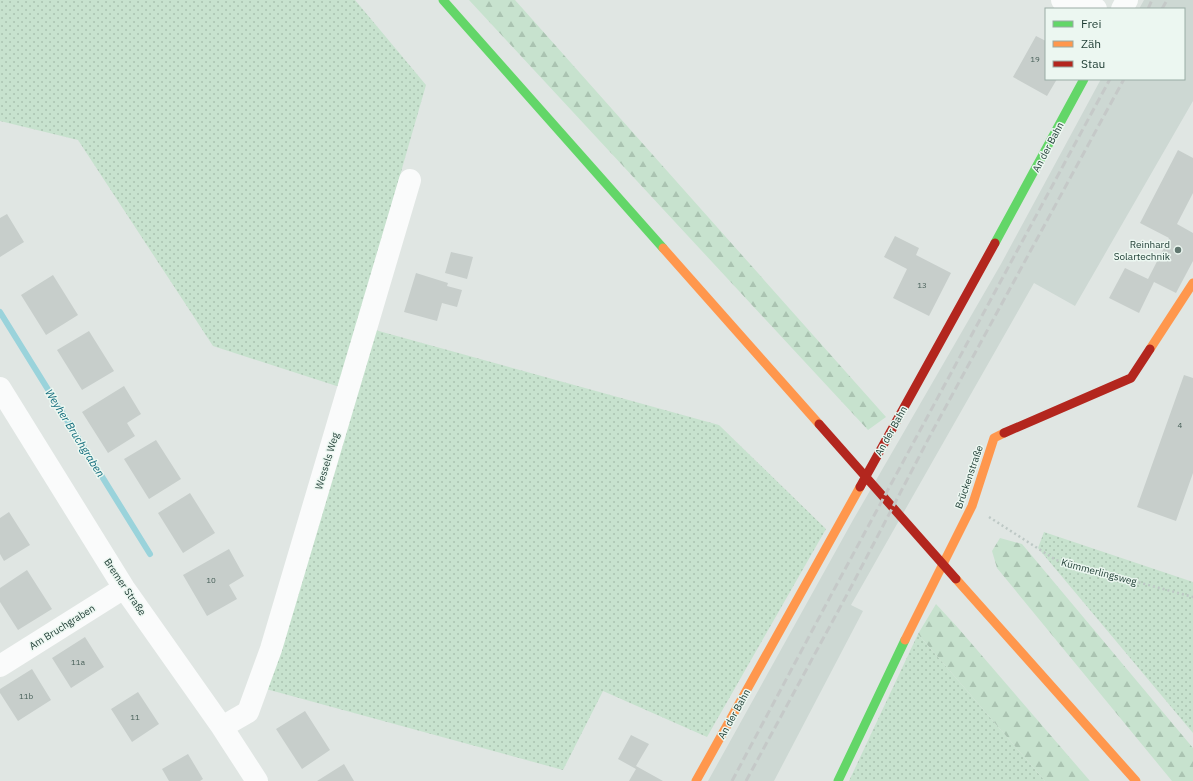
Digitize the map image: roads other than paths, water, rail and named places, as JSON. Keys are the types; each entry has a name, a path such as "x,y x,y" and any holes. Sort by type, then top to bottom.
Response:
{"street":[{"path":"443,0 1136,781"},
{"path":"1062,0 1092,8"},
{"name":"An der Bahn","path":"696,781 982,267 1083,80"},
{"name":"Wessels Weg","path":"222,727 248,712 271,649 410,180"},
{"name":"Brückenstraße","path":"838,781 910,629 972,506 994,438 1130,378 1193,283"},
{"name":"Bremer Straße","path":"0,388 124,588 222,727 257,781"},
{"name":"Am Bruchgraben","path":"0,666 124,588"}],"waterway":[{"name":"Weyher Bruchgraben","path":"0,312 150,554"}],"railway":[{"path":"1148,8 1152,0"},
{"path":"1163,8 1167,0"},
{"path":"732,781 1109,80"},
{"path":"746,781 850,589 932,432 1123,80"}],"place":[{"name":"Reinhard Solartechnik","path":"1178,250"}]}
